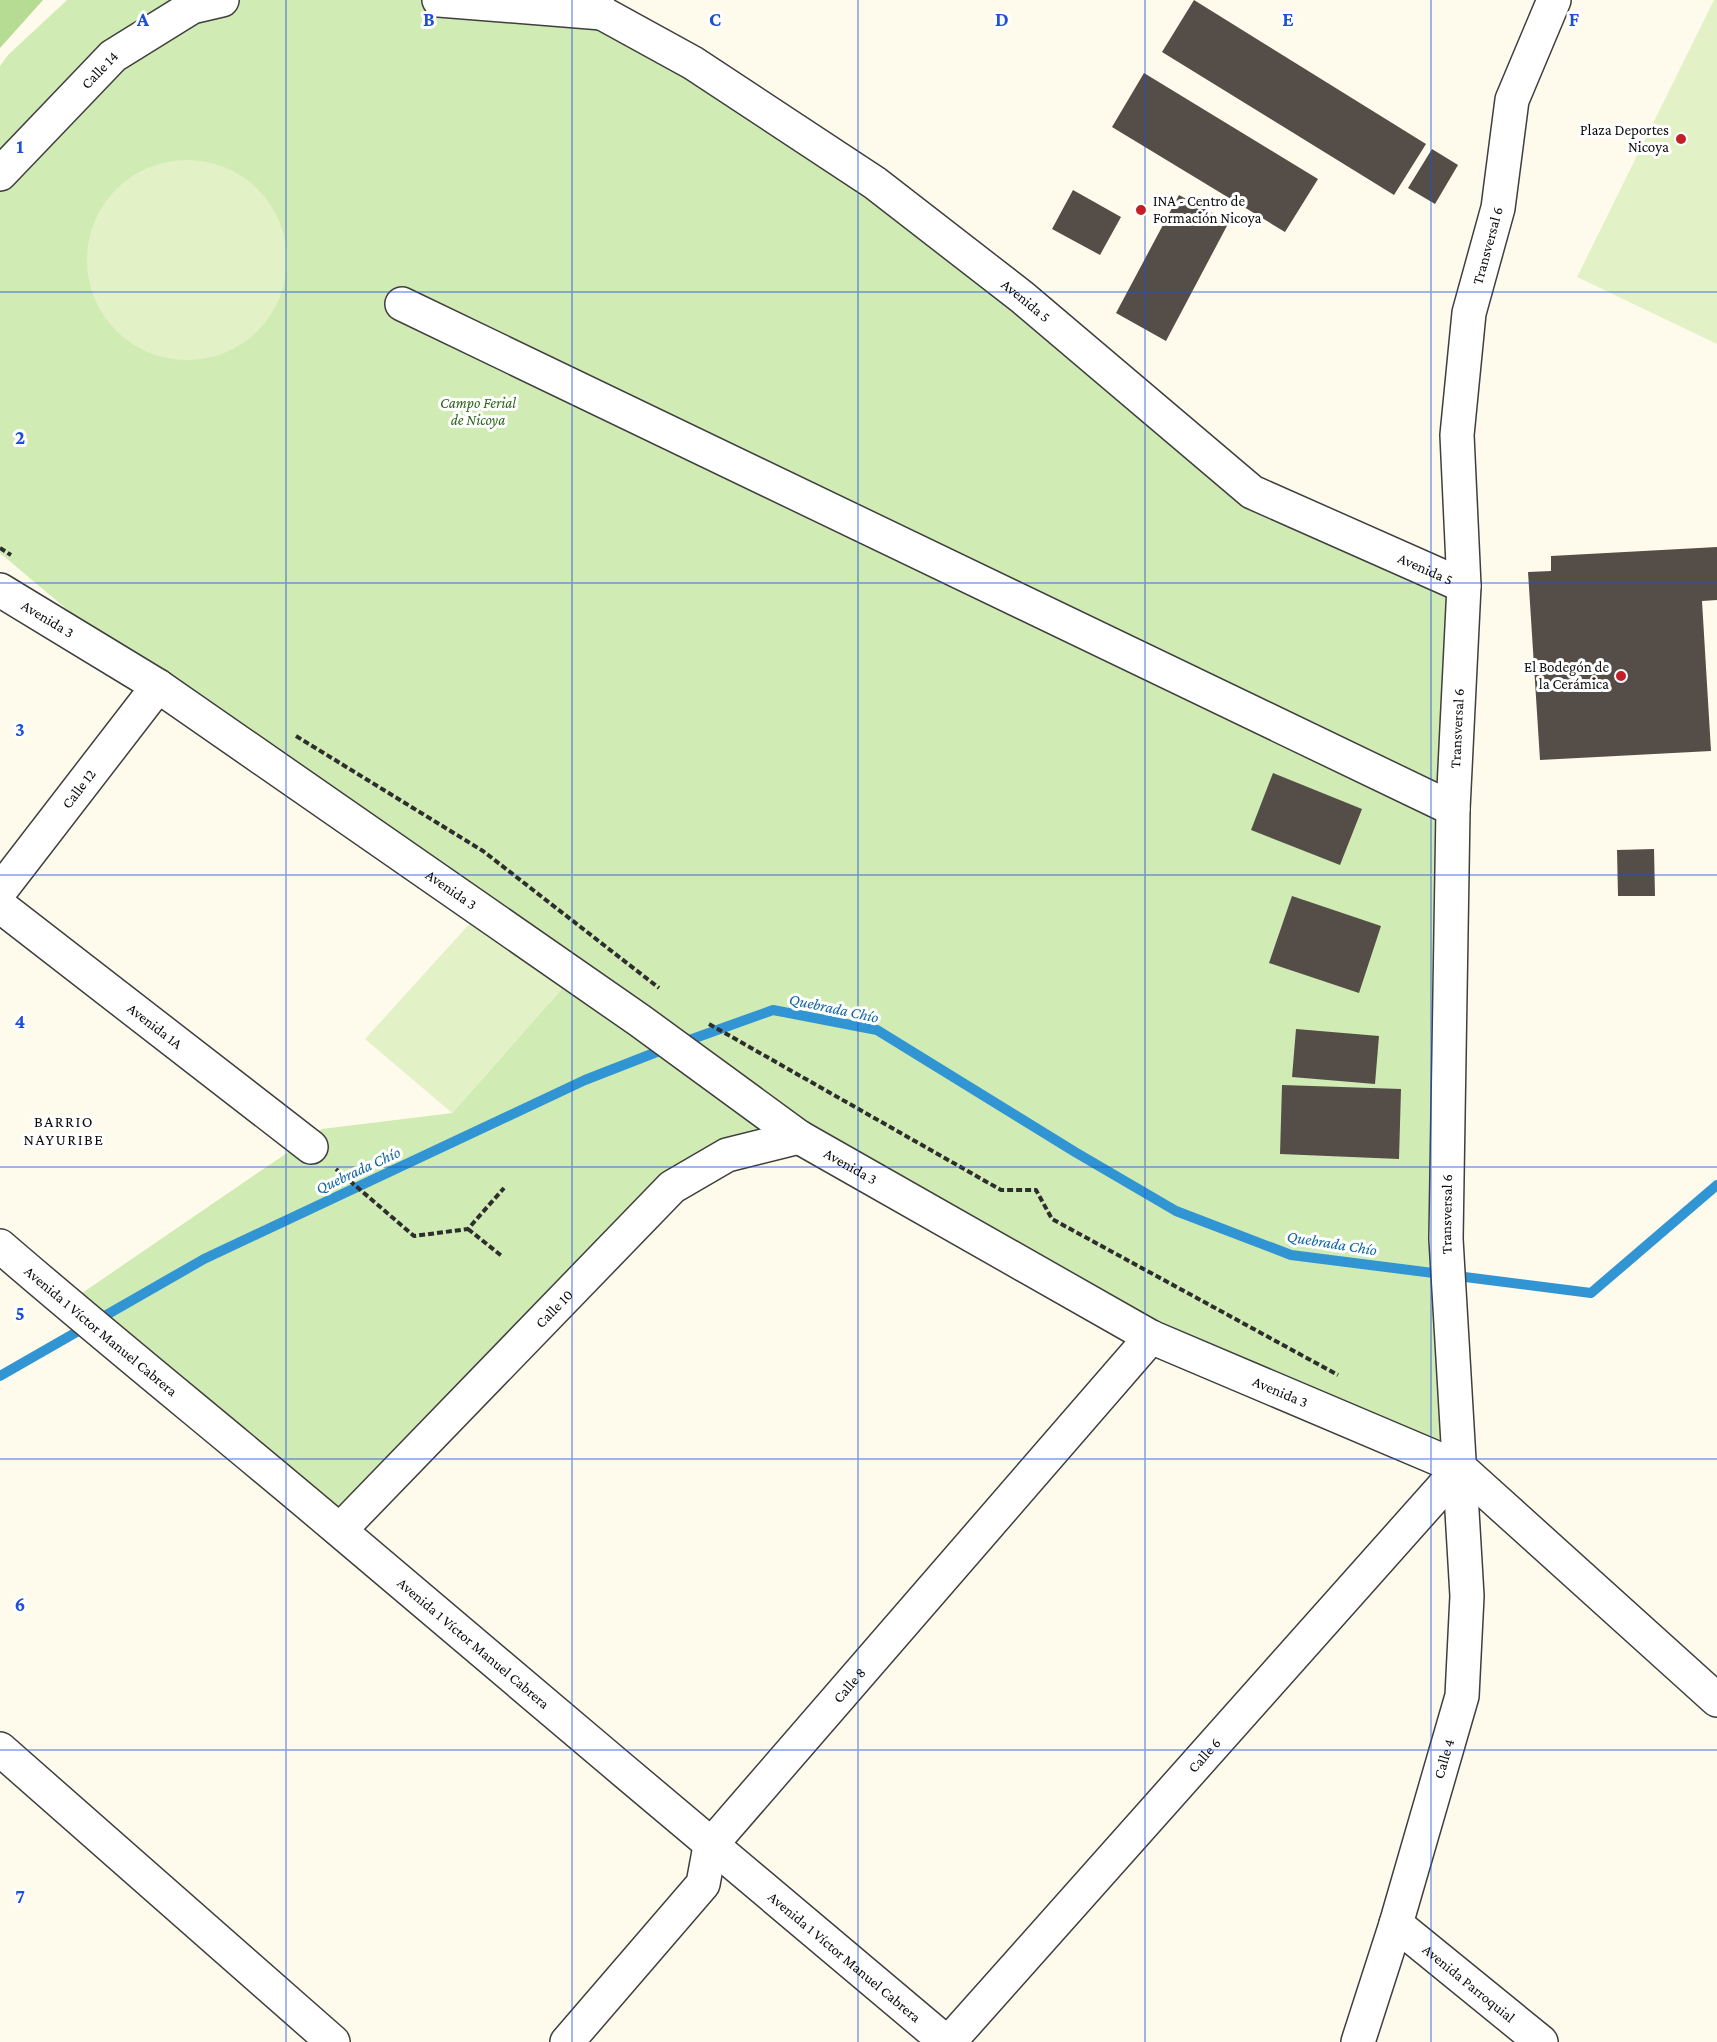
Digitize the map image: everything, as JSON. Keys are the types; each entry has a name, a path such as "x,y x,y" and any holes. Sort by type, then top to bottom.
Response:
{"street":[{"name":"Calle 14","path":"0,174 113,56 192,7 222,0"},
{"path":"439,0 599,6"},
{"name":"Transversal 6","path":"1460,1468 1446,1239 1454,809 1464,586 1457,435 1469,313 1498,208 1512,100 1554,0"},
{"name":"Avenida 5","path":"599,6 693,63 874,183 1022,297 1252,492 1464,586"},
{"path":"402,304 1454,809"},
{"name":"Avenida 3","path":"0,590 159,686 639,1020 799,1137 1150,1337 1460,1468 1710,1684"},
{"name":"Calle 12","path":"0,891 159,686"},
{"name":"Avenida 1A","path":"0,906 311,1147"},
{"name":"Calle 10","path":"340,1530 672,1187 727,1155 799,1137"},
{"name":"Avenida 1 Víctor Manuel Cabrera","path":"0,1246 66,1304 340,1530 710,1846 947,2042"},
{"name":"Calle 8","path":"710,1846 1150,1337"},
{"name":"Calle 4","path":"1358,2042 1396,1924 1462,1696 1467,1596 1460,1468"},
{"name":"Calle 6","path":"947,2042 1460,1468"},
{"path":"0,1749 333,2042"},
{"path":"567,2042 703,1884 710,1846"},
{"name":"Avenida Parroquial","path":"1396,1924 1541,2042"}],"path":[{"path":"0,548 19,560"},
{"path":"293,734 483,852 663,990"},
{"path":"701,1020 1001,1191 1036,1190 1053,1219 1339,1376"},
{"path":"311,1147 414,1236 468,1228 504,1188"},
{"path":"468,1228 503,1257"}],"green space":[{"path":"0,0 43,0 0,48"},
{"name":"Campo Ferial de Nicoya","path":"67,0 584,0 693,63 1252,492 1464,586 1460,1468 1151,1337 799,1137 727,1155 340,1530 66,1304 322,1129 452,1113 574,975 158,686 0,553 0,66 8,55"},
{"name":"Plaza Deportes Nicoya","path":"1714,0 1717,0 1717,344 1577,277"},
{"path":"187,160 206,162 234,172 264,197 279,222 285,241 287,260 285,279 275,307 250,337 225,352 206,358 187,360 168,358 140,348 110,323 95,298 89,279 87,260 89,241 99,213 124,183 149,168 168,162"},
{"path":"482,910 574,975 452,1113 365,1039"}],"building":[{"path":"1194,0 1426,144 1394,195 1162,52"},
{"path":"1144,73 1318,179 1285,232 1112,127"},
{"path":"1432,149 1458,165 1435,204 1408,188"},
{"path":"1073,190 1121,217 1100,255 1052,229"},
{"path":"1179,195 1229,222 1166,341 1116,313"},
{"name":"El Bodegón de la Cerámica","path":"1717,547 1717,600 1702,601 1711,751 1540,760 1528,572 1551,571 1551,556"},
{"path":"1273,773 1362,809 1340,865 1251,830"},
{"path":"1654,849 1655,896 1618,896 1617,850"},
{"path":"1292,896 1381,926 1359,993 1269,963"},
{"path":"1296,1029 1379,1036 1375,1084 1292,1077"},
{"path":"1282,1085 1401,1089 1399,1159 1280,1154"}],"waterway":[{"name":"Quebrada Chío","path":"681,1043 773,1010 877,1030 1075,1152 1176,1211 1291,1255 1591,1293 1717,1185"},
{"name":"Quebrada Chío","path":"0,1376 204,1259 585,1080 667,1048"}],"place":[{"name":"Plaza Deportes Nicoya","path":"1681,139"},
{"name":"INA - Centro de Formación Nicoya","path":"1141,210"},
{"name":"El Bodegón de la Cerámica","path":"1621,676"}],"district":[{"name":"BARRIO NAYURIBE","path":"64,1130"}]}
